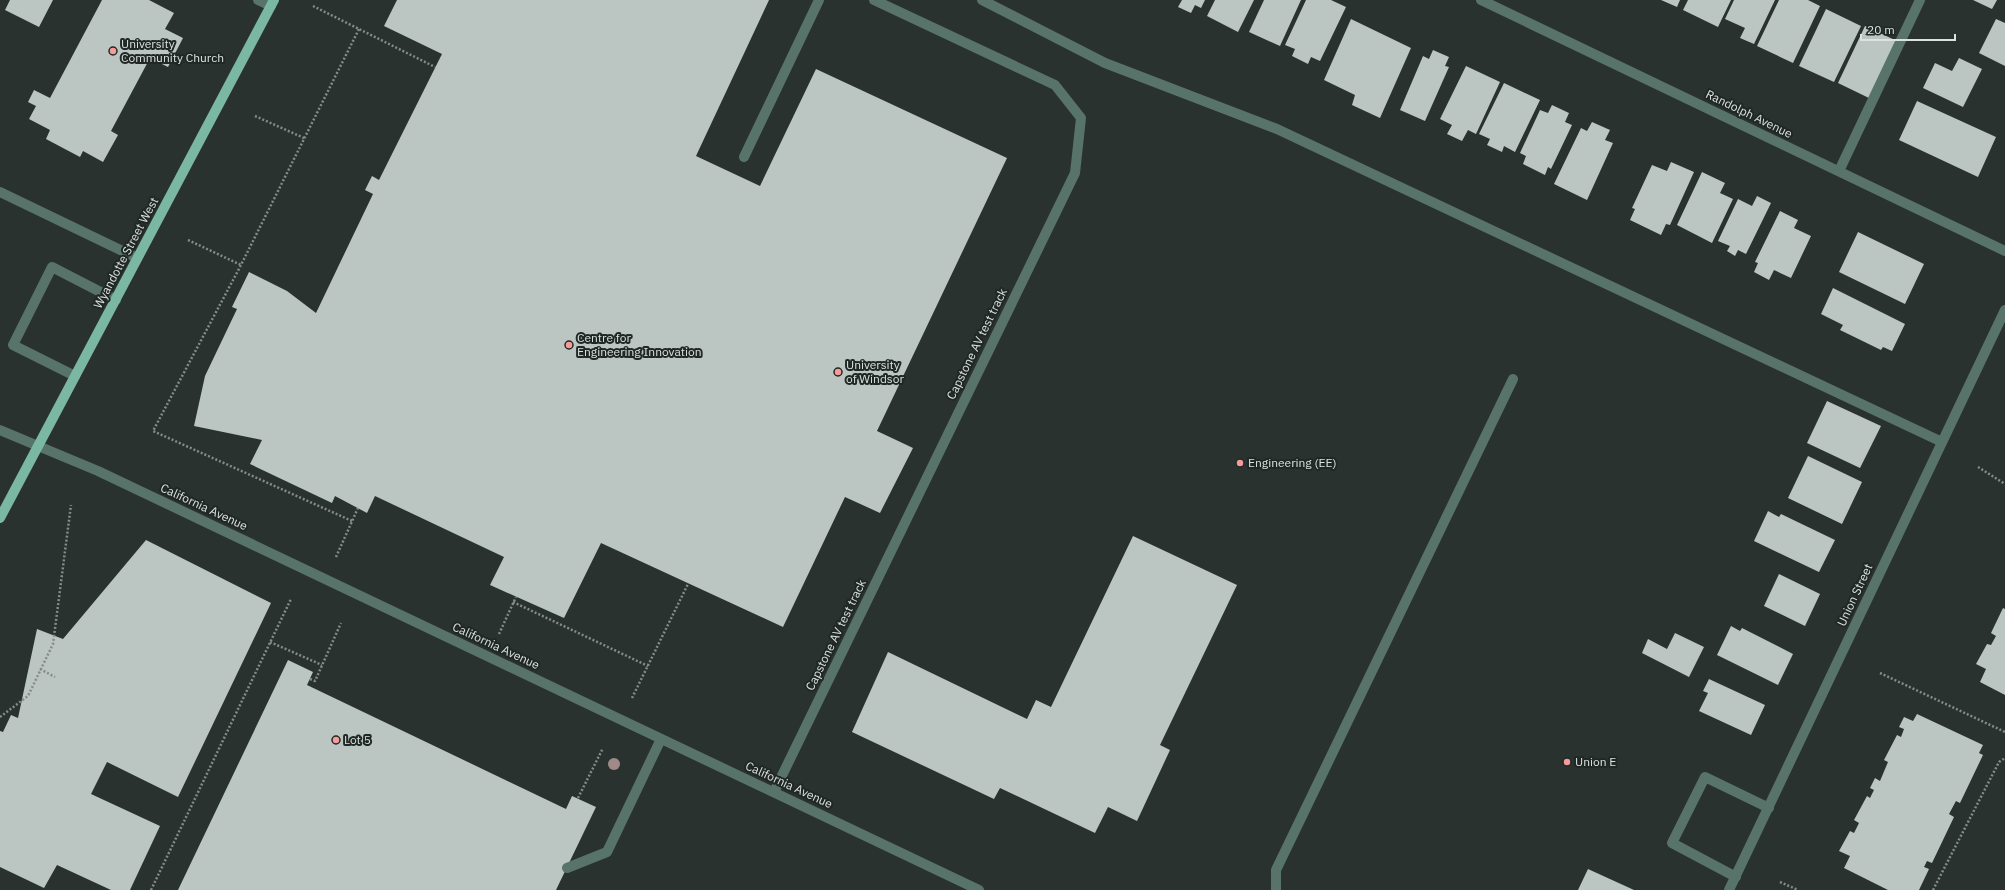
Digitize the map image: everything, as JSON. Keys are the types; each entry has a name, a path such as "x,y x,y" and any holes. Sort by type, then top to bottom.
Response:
{"main road":[{"name":"Wyandotte Street West","path":"0,518 273,3"}],"street":[{"path":"258,0 273,3"},
{"path":"744,156 819,0"},
{"name":"Capstone AV test track","path":"774,792 1075,173 1080,118 1054,85 874,0"},
{"path":"982,0 1105,63 1277,129 1942,442"},
{"name":"Randolph Avenue","path":"1482,0 2005,251"},
{"path":"1839,171 1920,0"},
{"path":"0,192 137,258"},
{"path":"75,376 12,345 52,267 116,300"},
{"name":"Union Street","path":"1730,890 2005,310"},
{"path":"1276,890 1276,870 1513,379"},
{"name":"California Avenue","path":"0,430 98,471 979,890"},
{"path":"567,868 608,852 661,739"},
{"path":"1736,877 1672,843 1705,777 1769,808"}],"path":[{"path":"313,6 435,66"},
{"path":"352,521 153,431 241,265 359,29"},
{"path":"254,116 304,138"},
{"path":"188,240 241,265"},
{"path":"1978,467 2005,484"},
{"path":"0,717 28,696 52,644 71,505"},
{"path":"336,557 358,508"},
{"path":"632,698 688,584"},
{"path":"499,634 516,597"},
{"path":"151,890 291,599"},
{"path":"513,602 648,666"},
{"path":"310,679 315,681 341,622"},
{"path":"270,642 322,665"},
{"path":"40,669 55,677"},
{"path":"1880,673 2005,732"},
{"path":"578,798 603,748"},
{"path":"1933,890 1998,762 2005,758"},
{"path":"1780,882 1798,890"}],"building":[{"path":"10,0 53,0 39,27 5,10"},
{"path":"102,0 149,0 174,13 165,29 183,38 168,67 150,58 111,131 118,135 103,162 83,151 80,157 46,139 50,130 29,119 36,106 28,102 34,90 50,98"},
{"name":"Centre for Engineering Innovation","path":"397,0 769,0 696,156 760,186 816,69 1007,158 877,431 913,448 880,513 845,497 783,627 601,543 564,618 490,585 504,557 375,496 367,513 335,496 332,503 250,464 262,440 194,426 205,376 237,309 232,307 249,272 287,291 316,313 373,194 365,190 372,176 379,180 442,54 384,26"},
{"path":"1182,0 1205,0 1201,8 1195,5 1191,13 1178,7"},
{"path":"1215,0 1254,0 1238,32 1207,16"},
{"path":"1264,0 1301,0 1280,46 1249,32"},
{"path":"1306,0 1331,0 1346,7 1320,61 1311,57 1308,64 1292,56 1295,49 1285,45"},
{"path":"1661,0 1680,0 1677,7"},
{"path":"1688,0 1731,0 1718,27 1683,10"},
{"path":"1734,0 1775,0 1754,44 1740,38 1745,28 1725,19"},
{"path":"1779,0 1808,0 1820,6 1793,63 1757,46"},
{"path":"1973,0 1997,0 1992,9"},
{"path":"1826,9 1861,26 1834,82 1799,66"},
{"path":"1351,19 1411,48 1380,118 1352,105 1355,95 1324,80"},
{"path":"1996,19 2005,23 2005,66 1979,53"},
{"path":"1865,26 1899,42 1871,99 1838,83"},
{"path":"1433,50 1449,57 1445,66 1449,67 1425,121 1400,110 1423,56 1429,59"},
{"path":"1959,58 1982,69 1963,107 1923,88 1935,63 1952,71"},
{"path":"1466,66 1500,82 1476,134 1468,130 1462,141 1447,134 1452,125 1440,119"},
{"path":"1504,83 1540,100 1515,152 1504,146 1502,152 1487,145 1490,139 1479,134"},
{"path":"1917,101 1996,137 1978,177 1899,140"},
{"path":"1552,105 1569,113 1565,122 1572,125 1551,169 1548,167 1545,175 1523,164 1526,156 1520,153 1540,110 1548,113"},
{"path":"1592,122 1610,130 1605,140 1613,143 1587,200 1554,184 1581,128 1587,131"},
{"path":"1671,162 1694,172 1670,225 1666,224 1661,235 1630,220 1635,209 1632,208 1652,165 1667,171"},
{"path":"1702,172 1725,183 1720,193 1733,199 1712,243 1677,225"},
{"path":"1757,196 1771,203 1746,254 1738,250 1735,256 1727,251 1730,246 1718,241 1738,199 1752,206"},
{"path":"1780,211 1798,220 1794,228 1811,236 1791,278 1774,270 1769,280 1754,272 1758,263 1755,262"},
{"path":"1858,232 1924,264 1905,304 1839,272"},
{"path":"1833,288 1905,324 1892,351 1883,347 1881,350 1840,330 1843,325 1821,314"},
{"path":"1827,401 1881,426 1860,468 1807,443"},
{"path":"1808,456 1862,482 1842,524 1788,498"},
{"path":"1768,511 1779,517 1781,514 1835,540 1819,572 1754,541"},
{"path":"1133,536 1237,585 1160,745 1170,750 1137,821 1108,807 1095,833 1000,788 994,799 852,732 888,652 1027,719 1036,700 1051,707"},
{"path":"146,540 271,603 178,797 107,762 91,794 160,826 130,890 111,890 57,865 44,888 0,867 0,731 3,732 11,715 18,718 37,629 63,639"},
{"path":"1779,574 1820,594 1805,626 1764,606"},
{"path":"2003,608 2005,609 2005,695 1980,682 1986,669 1976,664 1987,644 1991,645 1996,636 1991,633"},
{"path":"1731,626 1740,631 1742,628 1793,654 1778,685 1717,655"},
{"path":"1675,633 1704,647 1689,677 1642,653 1648,639 1667,649"},
{"name":"Lot 5","path":"288,660 313,672 307,685 566,809 572,796 596,807 556,890 178,890"},
{"path":"1709,679 1765,705 1751,735 1699,711 1708,693 1703,691"},
{"path":"1917,714 1983,745 1979,753 1983,755 1960,803 1956,801 1949,814 1954,817 1932,863 1927,861 1924,867 1929,869 1919,890 1888,890 1844,868 1850,856 1839,851 1850,831 1854,833 1859,823 1854,820 1867,796 1870,798 1874,790 1870,788 1875,778 1880,781 1888,762 1884,760 1897,735 1901,737 1904,729 1899,727 1904,717 1913,721"},
{"path":"1588,869 1634,890 1578,890"}],"place":[{"name":"University Community Church","path":"113,51"},
{"name":"Centre for Engineering Innovation","path":"569,345"},
{"name":"University of Windsor","path":"838,372"},
{"name":"Engineering (EE)","path":"1240,463"},
{"name":"Lot 5","path":"336,740"},
{"name":"Union E","path":"1567,762"}]}
